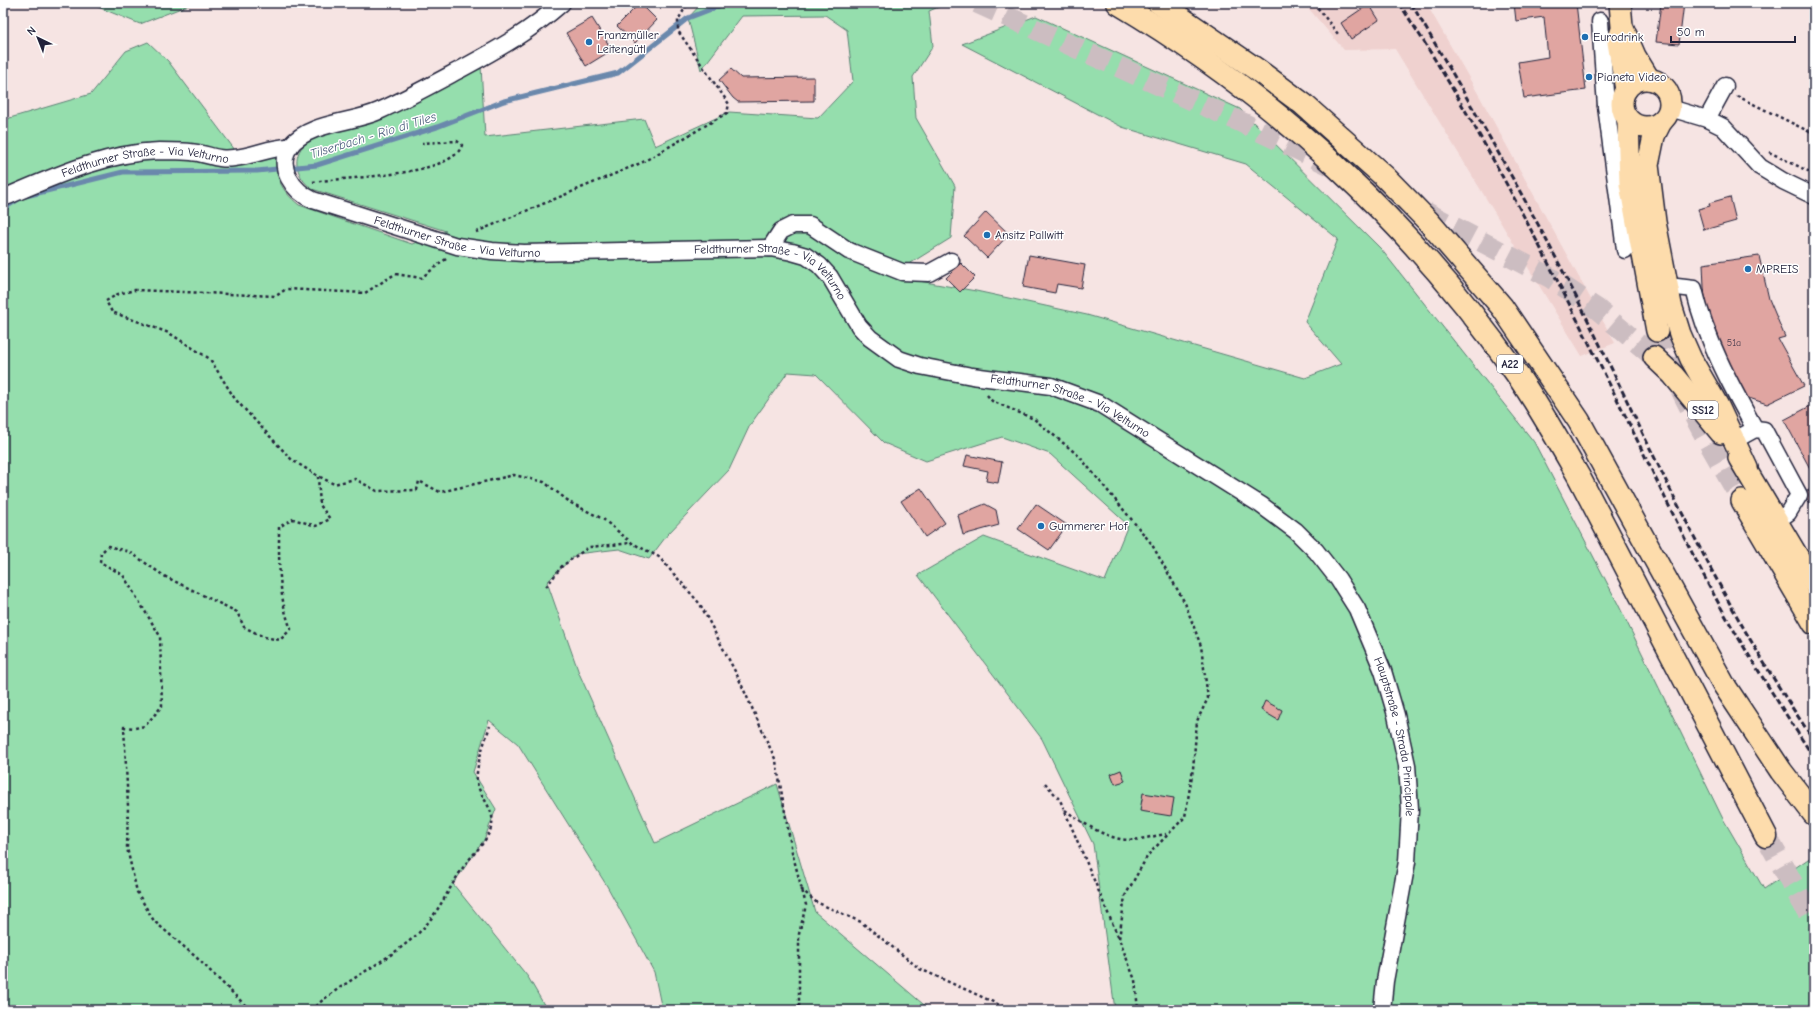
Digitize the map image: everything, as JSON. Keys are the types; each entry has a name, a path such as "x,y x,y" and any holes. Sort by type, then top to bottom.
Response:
{"highway":[{"name":"A22","path":"1118,3 1206,60 1298,132 1371,199 1444,277 1517,374 1550,426 1579,477 1766,836"},
{"name":"A22","path":"1159,3 1256,69 1303,104 1384,177 1428,221 1502,308 1579,421 1724,685 1781,771 1814,814"}],"main road":[{"path":"1620,3 1622,26 1635,56 1649,79"},
{"path":"1622,26 1618,42 1620,105 1630,184 1657,331"},
{"path":"1620,105 1632,83 1640,79 1657,81 1666,89 1670,100 1666,115 1654,136 1648,165 1655,222 1668,289 1676,320 1686,347 1735,440 1747,468"},
{"path":"1620,105 1634,125 1648,128 1666,115"},
{"name":"SS12","path":"1654,357 1712,420 1747,468 1814,584"},
{"path":"1742,501 1814,624"}],"street":[{"path":"288,161 300,136 313,130 377,112 411,97 514,40 562,3"},
{"path":"1600,21 1620,105 1625,250"},
{"path":"1707,119 1724,88"},
{"path":"1666,115 1707,119 1729,132 1760,167 1782,181 1814,196"},
{"name":"Feldthurner Straße - Via Velturno","path":"3,198 68,170 118,156 159,151 198,153 213,158 234,158 277,147 288,161 297,191 313,200 457,246 492,251 524,253 770,248 792,252 806,256 819,265 836,286 859,326 870,338 899,359 920,366 972,376 1051,386 1100,404 1261,504"},
{"path":"770,248 781,231 793,225 810,225 849,251 902,272 929,273 951,261"},
{"path":"1668,289 1677,287 1694,289 1710,343 1722,369 1755,429"},
{"path":"1735,440 1755,429 1764,430 1799,495 1788,513 1778,520"},
{"name":"Hauptstraße - Strada Principale","path":"1261,504 1296,531 1316,551 1338,579 1358,609 1383,671 1396,715 1407,765 1410,808 1407,862 1385,981 1382,1010"}],"path":[{"path":"688,3 678,20 678,31 729,104 727,112 643,162 471,234 457,246 449,257 421,278 395,274 365,293 286,289 276,296 135,290 118,294 106,301 112,312 170,333 210,359 235,399 292,460 334,484 354,479 377,491 417,490 419,481 440,492 514,475 544,482 571,503 603,519 632,543 659,557 700,604 738,677 776,761 792,852 806,905 799,934 799,1010"},
{"path":"1314,3 1338,34"},
{"path":"1724,88 1814,134"},
{"path":"297,191 309,182 417,171 434,166 457,153 462,145 457,141 422,143"},
{"path":"1768,151 1814,174"},
{"path":"972,376 992,401 1034,419 1079,456 1151,543 1185,604 1201,646 1208,698 1197,721 1193,769 1185,817 1148,855 1125,896 1119,939"},
{"path":"250,1010 197,958 154,921 137,892 127,848 128,806 124,727 135,728 145,726 162,706 160,636 123,575 100,562 100,553 108,546 130,552 164,576 237,612 244,627 264,637 280,640 291,629 284,613 279,569 279,527 293,519 316,526 330,518 320,505 318,476"},
{"path":"546,587 562,566 589,547 632,543"},
{"path":"311,1010 344,984 385,959 413,938 425,926 439,908 462,870 487,836 492,823 491,813 477,783 477,773 490,726"},
{"path":"1044,783 1054,792 1064,809 1119,939 1135,980 1138,1010"},
{"path":"1064,809 1104,834 1121,839 1141,839 1167,834"},
{"path":"801,889 816,902 861,922 920,969 1011,1010"}],"shaded area":[{"path":"1304,3 1426,3 1480,97 1615,343 1582,356 1395,49 1344,50"}],"green space":[{"path":"88,3 194,3 140,24"},
{"path":"702,3 948,3 929,11 933,46 913,77 916,118 955,186 951,238 890,276 976,291 1087,315 1305,378 1341,364 1305,322 1338,239 1246,164 1122,127 962,44 1036,16 1240,109 1381,249 1534,442 1618,604 1722,817 1764,889 1814,855 1814,1010 1115,1010 1093,844 1042,739 918,575 984,537 1105,581 1128,525 1050,454 1002,437 926,461 884,443 816,374 788,372 750,425 729,470 668,534 649,559 619,549 576,554 547,582 579,673 655,843 777,784 815,912 930,1010 662,1010 654,972 607,886 518,744 489,720 473,772 496,809 484,840 453,884 528,977 547,1010 3,1010 3,120 91,94 126,51 148,42 168,61 244,162 276,154 280,183 299,205 412,244 446,231 312,189 302,179 297,167 298,155 306,143 321,135 364,125 386,116 481,66 485,137 644,119 655,146 729,112 818,118 853,81 847,30 825,15 742,16 701,70 688,18"}],"building":[{"path":"640,3 657,20 635,43 617,26"},
{"path":"1514,3 1576,3 1586,90 1524,98 1518,62 1548,57 1544,17 1516,21"},
{"path":"1661,3 1684,3 1679,44 1656,42"},
{"path":"1369,4 1379,20 1351,39 1341,23"},
{"name":"Franzmüller Leitengütl","path":"592,18 612,50 586,66 566,33"},
{"path":"731,69 741,78 814,77 814,101 738,102 719,80"},
{"path":"1730,197 1736,221 1704,230 1698,209 1710,206 1709,203"},
{"name":"Ansitz Pallwitt","path":"986,212 1009,234 987,258 964,236"},
{"path":"1029,255 1085,265 1081,288 1057,284 1055,293 1023,287"},
{"path":"1759,256 1769,299 1785,337 1778,339 1804,386 1767,404 1746,397 1729,368 1706,311 1704,287 1703,264"},
{"path":"961,263 975,277 960,292 946,278"},
{"path":"1814,404 1814,476 1784,420"},
{"path":"967,455 1002,462 998,483 986,481 988,471 964,466"},
{"path":"1814,487 1814,511 1804,493"},
{"path":"921,488 945,523 925,537 901,501"},
{"path":"985,504 996,510 999,525 963,535 958,515"},
{"path":"1036,504 1067,525 1049,550 1018,529"},
{"path":"1265,701 1282,710 1278,720 1261,710"},
{"path":"1121,770 1125,781 1115,784 1111,774"},
{"path":"1143,793 1174,798 1171,816 1140,811"}],"waterway":[{"name":"Tilserbach - Rio di Tiles","path":"26,196 123,172 257,171 317,165 437,127 504,101 618,73 688,18 727,3"},
{"name":"Tilserbach - Rio di Tiles","path":"3,209 19,199"}],"tunnel":[{"path":"977,3 1243,123 1412,205 1551,278 1597,309 1654,357"},
{"path":"1657,331 1674,376 1742,501"},
{"path":"1766,836 1814,923"}],"railway":[{"path":"1399,3 1460,101 1544,254 1687,543 1729,622 1814,758"},
{"path":"1411,3 1486,130 1557,259 1675,498 1726,597 1783,694 1814,740"}],"place":[{"name":"Eurodrink","path":"1585,37"},
{"name":"Franzmüller Leitengütl","path":"589,42"},
{"name":"Pianeta Video","path":"1589,77"},
{"name":"Ansitz Pallwitt","path":"987,235"},
{"name":"MPREIS","path":"1748,269"},
{"name":"Gummerer Hof","path":"1041,526"}]}
